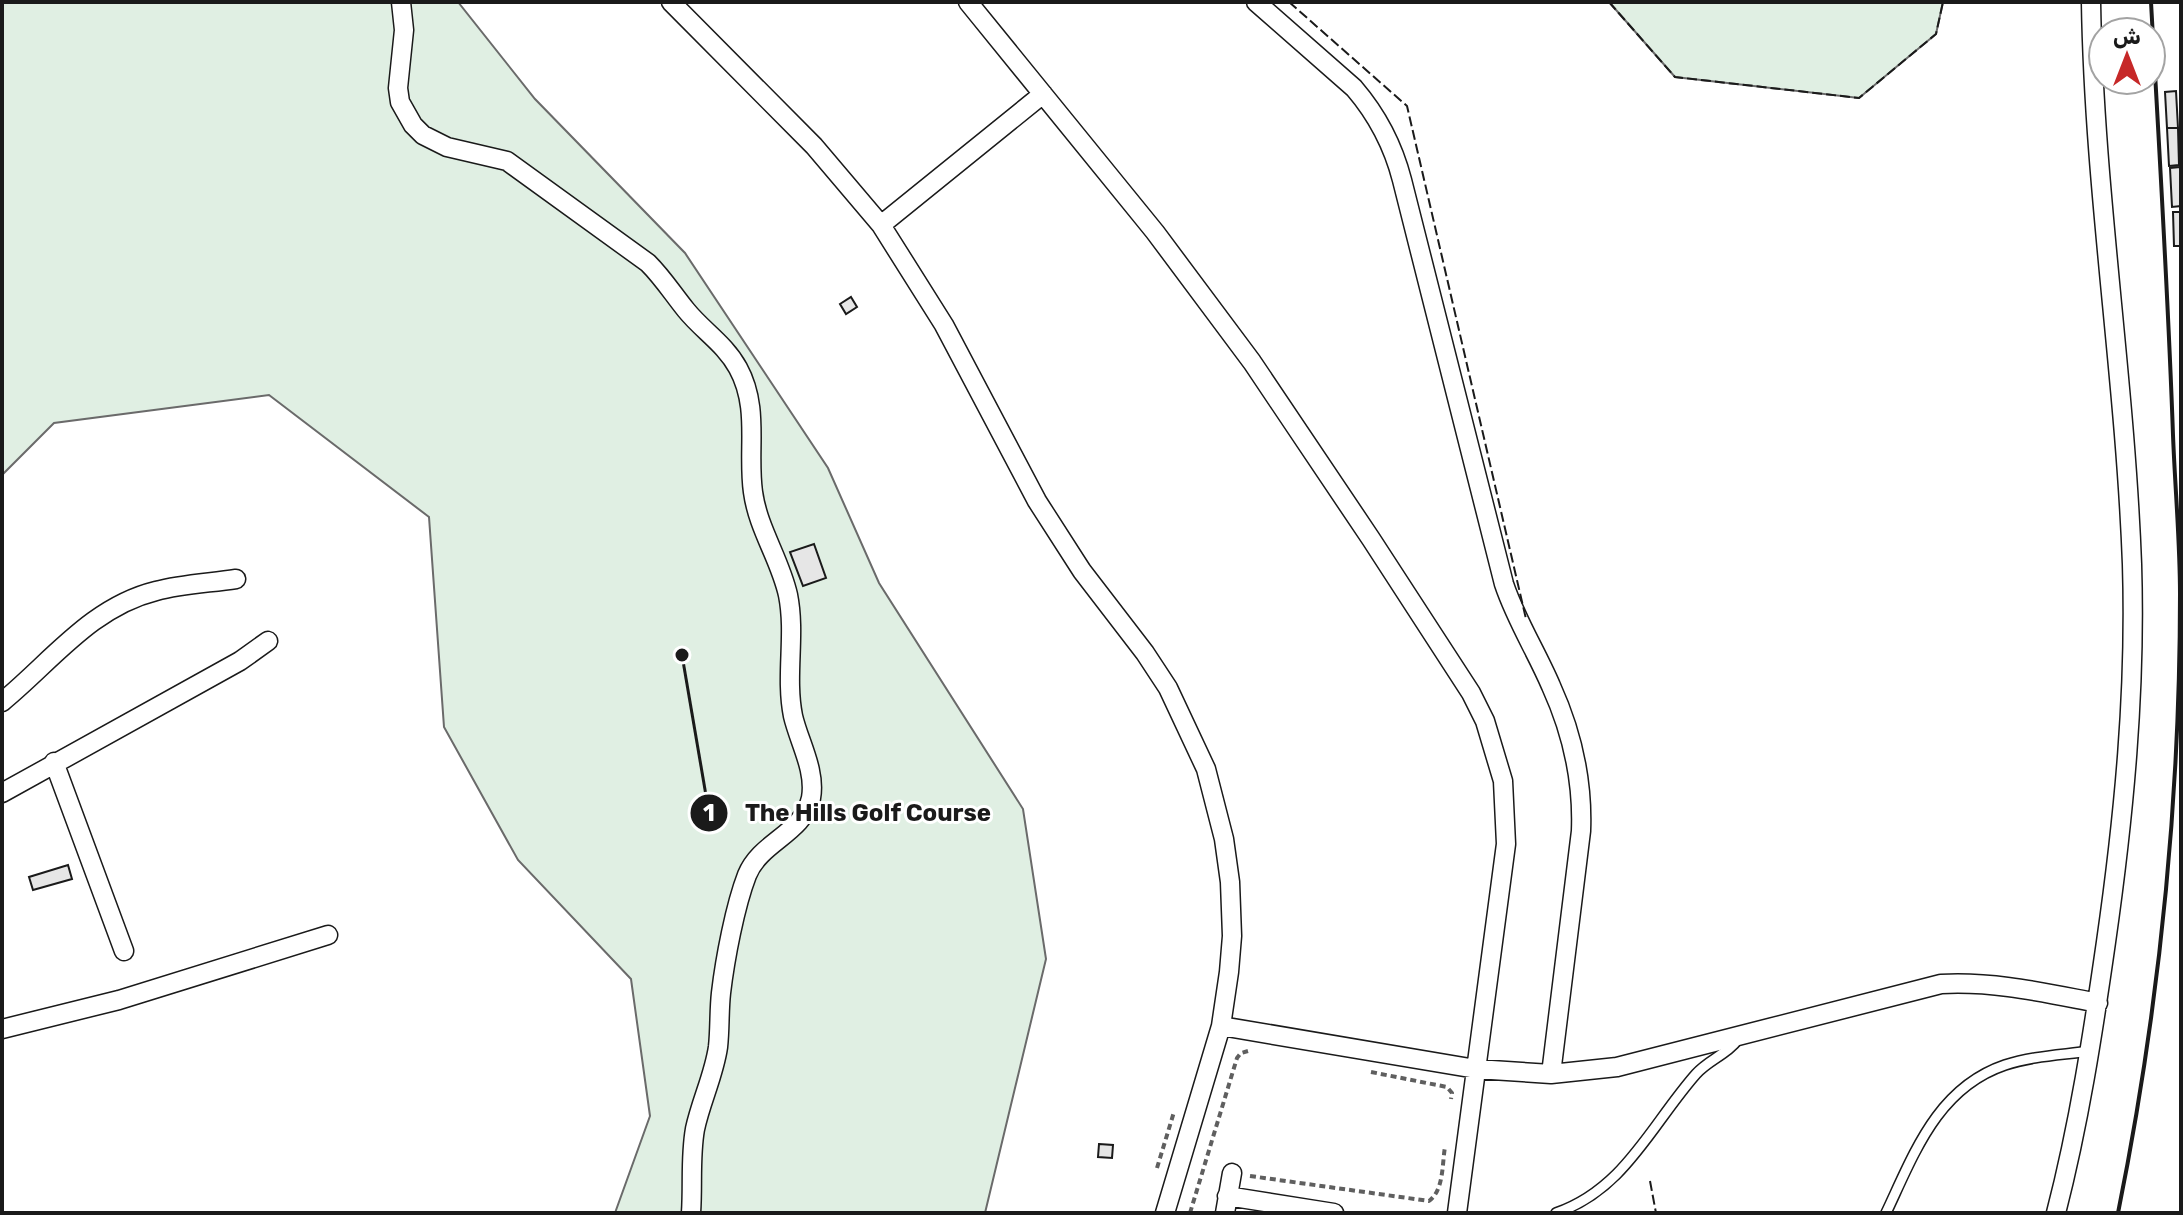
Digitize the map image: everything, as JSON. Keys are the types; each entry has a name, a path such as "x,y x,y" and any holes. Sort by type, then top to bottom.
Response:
{"street":[{"path":"401,2 404,30 398,88 400,102 413,125 423,135 447,147 507,161 648,263 686,311 728,352 739,368 749,395 753,423 753,491 758,515 776,557 788,598 791,619 790,699 809,769 811,796 799,822 758,856 742,891 723,982 715,1064 699,1112 693,1146 691,1213"},
{"path":"671,2 814,146 881,225 944,325 1037,501 1082,571 1145,653 1168,688 1195,741 1216,802 1230,882 1232,936 1221,1026 1165,1213"},
{"path":"968,2 1155,232 1252,362 1413,603 1471,693 1485,721 1503,781 1506,844 1457,1213"},
{"path":"1256,2 1354,88 1368,104 1389,140 1402,180 1504,584 1512,609 1551,684 1573,748 1581,793 1581,831 1551,1074"},
{"path":"2056,1213 2090,1051 2117,863 2128,756 2133,629 2129,503 2095,102 2091,2"},
{"path":"881,225 1043,94"},
{"path":"2,702 77,633 114,607 157,591 236,579"},
{"path":"2,793 240,661 268,641"},
{"path":"54,762 124,951"},
{"path":"2,1029 106,1004 328,935"},
{"path":"1221,1026 1476,1069 1551,1074 1617,1067 1941,984 1985,983 2098,1003"},
{"path":"1232,1173 1226,1205 1334,1213"}],"lane":[{"path":"1556,1213 1580,1203 1613,1180 1638,1153 1698,1072 1732,1047 1740,1035"},
{"path":"1886,1213 1923,1136 1957,1092 2005,1065 2090,1051"}],"path":[{"path":"1190,1213 1237,1058 1241,1053 1251,1051"},
{"path":"1360,1070 1447,1087 1452,1093 1451,1103"},
{"path":"1156,1170 1177,1102"},
{"path":"1232,1173 1429,1201 1439,1189 1445,1146"}],"green space":[{"path":"2,2 458,2 535,99 685,253 828,468 879,583 1023,809 1046,959 985,1213 615,1213 650,1116 631,979 518,860 444,727 429,517 269,395 54,423 2,475"},
{"path":"1609,2 1943,2 1936,34 1859,98 1675,77"}],"building":[{"path":"2176,91 2178,128 2167,128 2167,92"},
{"path":"2167,128 2178,128 2179,165 2169,166"},
{"path":"2180,167 2181,206 2172,207 2170,168"},
{"path":"2173,212 2181,212 2181,246 2174,246"},
{"path":"851,297 857,307 846,314 840,304"},
{"path":"814,544 826,578 803,586 790,552"},
{"path":"68,865 72,879 33,890 29,877"},
{"path":"1099,1144 1113,1145 1112,1158 1098,1157"}],"fence":[{"path":"1289,2 1407,106 1526,619"},
{"path":"1609,2 1675,77 1859,98 1936,34 1943,2"},
{"path":"1650,1181 1656,1213"}],"wall":[{"path":"2118,1213 2156,983 2171,828 2179,672 2179,554 2151,2"}],"place":[{"name":"The Hills Golf Course","path":"682,655"}]}
